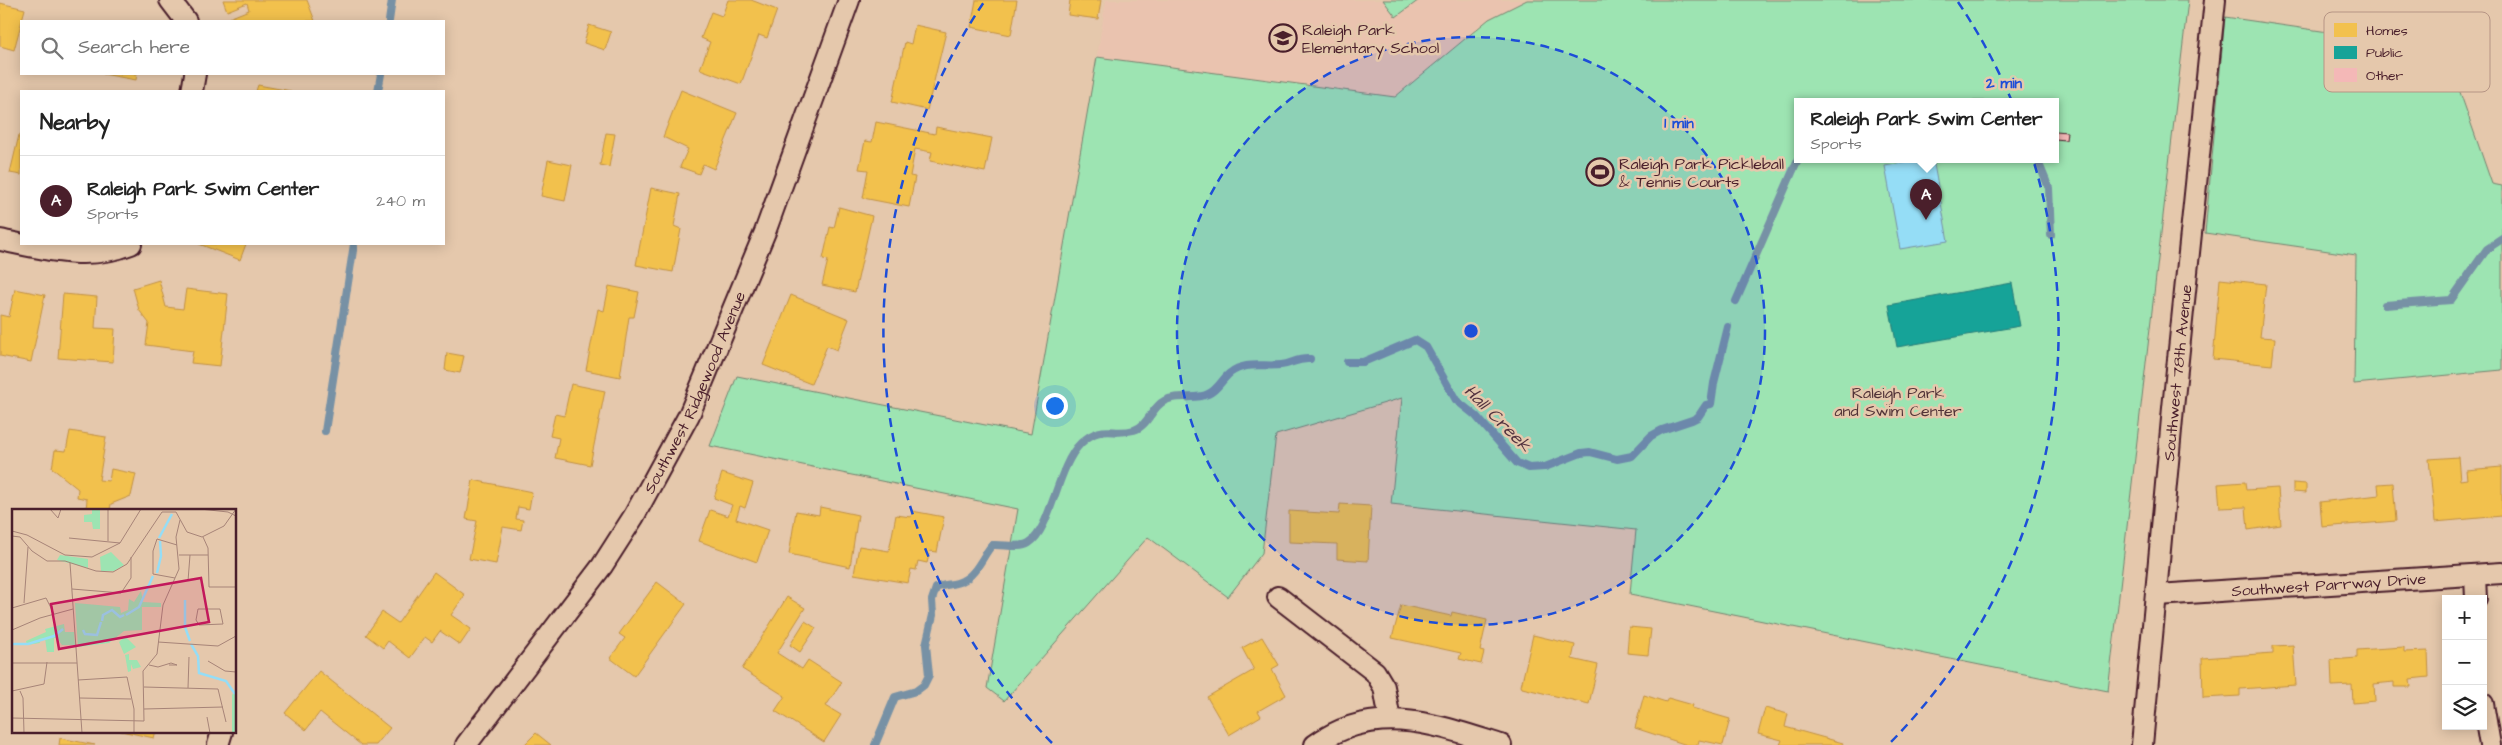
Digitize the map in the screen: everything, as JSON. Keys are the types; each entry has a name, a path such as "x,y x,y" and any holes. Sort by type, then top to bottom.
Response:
{"street":[{"path":"170,0 185,20"},
{"name":"Southwest Ridgewood Avenue","path":"466,745 602,566 638,508 689,415 765,232 848,0"},
{"name":"Southwest 78th Avenue","path":"2142,745 2174,391 2214,0"},
{"path":"192,90 195,75"},
{"path":"0,240 20,244"},
{"path":"25,245 69,254 92,254 127,245"},
{"name":"Southwest Parrway Drive","path":"2157,595 2502,573"},
{"path":"2475,576 2476,595"},
{"path":"1278,598 1376,672 1384,687 1390,720"},
{"path":"1315,745 1347,726 1372,720 1433,725 1502,745"},
{"path":"2487,727 2490,745"}],"shaded area":[{"name":"Raleigh Park Elementary School","path":"1106,0 1527,0 1489,19 1395,97 1097,57"}],"green space":[{"path":"1383,0 1419,0 1396,17"},
{"name":"Raleigh Park and Swim Center","path":"1527,0 2188,0 2108,691 1630,594 1636,530 1391,504 1402,398 1276,435 1262,553 1228,597 1148,537 1004,701 987,688 1018,509 710,446 737,376 1031,434 1097,57 1395,97 1489,19"},
{"path":"2225,17 2324,31 2324,92 2460,92 2492,184 2502,186 2502,370 2354,384 2356,255 2205,233"}],"water":[{"path":"1903,163 1934,163 1948,241 1900,249 1885,166"}],"building: Homes":[{"path":"223,0 307,0 315,20 230,20 229,18 249,10 247,3 227,11"},
{"path":"728,0 751,0 777,10 767,38 759,35 741,84 700,69 710,42 701,38 711,12 722,16"},
{"path":"976,0 1017,0 1011,35 971,27"},
{"path":"1070,0 1101,0 1098,19 1068,15"},
{"path":"0,3 25,9 22,20 20,20 14,50 0,46"},
{"path":"589,25 611,32 605,50 584,43"},
{"path":"915,25 946,32 927,110 892,102 905,42 911,44"},
{"path":"108,75 137,75 136,80"},
{"path":"258,85 286,90 256,90"},
{"path":"681,90 737,113 714,169 703,164 699,174 680,167 688,149 663,137"},
{"path":"876,122 935,134 936,127 992,138 985,172 930,161 932,152 915,149 910,176 915,177 909,207 863,198 868,170 859,169 865,141 872,142"},
{"path":"606,133 615,134 609,167 600,165"},
{"path":"19,135 20,135 20,175 10,173"},
{"path":"548,160 572,165 565,201 541,196"},
{"path":"651,188 680,194 674,226 681,229 673,272 636,265"},
{"path":"839,207 872,216 855,292 822,285 828,260 823,259 830,227 834,228"},
{"path":"202,245 246,245 240,260"},
{"path":"2220,279 2266,284 2260,337 2275,338 2272,365 2213,359"},
{"path":"159,280 166,307 183,309 186,289 228,294 220,366 191,363 193,351 146,345 149,323 139,310 133,288"},
{"path":"609,286 639,292 634,317 629,317 620,377 586,370 598,309 604,311"},
{"path":"15,289 45,295 31,362 0,356 0,315 9,317"},
{"path":"63,294 97,297 95,328 115,329 113,362 58,358"},
{"path":"791,295 849,319 837,350 827,346 811,384 763,365"},
{"path":"447,353 464,356 460,373 445,370"},
{"path":"571,384 605,391 590,465 555,458 559,438 550,436 555,414 564,416"},
{"path":"70,431 106,437 99,480 109,481 111,469 136,474 131,496 111,504 110,509 86,509 87,499 77,497 78,489 52,468 55,450 66,451"},
{"path":"2458,457 2460,480 2467,479 2466,470 2502,467 2502,516 2435,522 2429,459"},
{"path":"722,473 753,483 745,508 740,506 736,519 768,530 757,562 699,541 710,510 728,516 732,505 714,498"},
{"path":"473,480 532,492 529,509 518,507 516,519 523,520 521,530 503,527 496,564 469,559 477,521 466,519"},
{"path":"2245,482 2246,490 2278,488 2281,525 2248,530 2246,507 2220,508 2218,484"},
{"path":"2293,483 2306,484 2306,493 2293,492"},
{"path":"2393,483 2396,521 2322,527 2320,502 2379,495 2378,484"},
{"path":"1340,504 1371,506 1368,561 1337,559 1337,544 1289,542 1289,511 1339,514"},
{"path":"820,507 858,515 850,567 789,554 796,511 819,515"},
{"path":"912,511 944,517 937,552 930,551 927,563 918,561 916,570 911,569 908,583 854,574 859,546 889,551 896,515 911,517"},
{"path":"434,572 465,595 451,615 471,629 460,645 440,631 432,642 425,637 410,658 388,641 383,648 366,635 382,612 398,623"},
{"path":"657,582 686,604 634,676 610,658 625,638 619,634"},
{"path":"787,597 805,608 777,653 802,669 808,660 842,682 826,706 841,715 824,742 775,711 785,696 742,669"},
{"path":"1401,605 1451,616 1452,612 1487,620 1480,651 1484,652 1481,664 1459,659 1461,653 1392,638"},
{"path":"805,621 816,628 800,652 790,645"},
{"path":"1629,627 1651,629 1648,655 1627,653"},
{"path":"1533,635 1575,645 1572,659 1598,665 1589,704 1522,688"},
{"path":"1262,637 1279,665 1272,669 1286,695 1258,711 1261,716 1229,735 1207,697 1254,670 1242,648"},
{"path":"2293,645 2296,685 2240,689 2240,696 2203,698 2202,658 2273,653 2273,646"},
{"path":"2404,647 2404,652 2428,651 2429,677 2410,679 2411,687 2394,687 2394,682 2374,684 2375,701 2353,703 2352,685 2332,686 2331,660 2357,658 2357,650"},
{"path":"319,671 390,728 376,745 361,745 320,712 306,730 285,713"},
{"path":"1644,695 1666,702 1668,698 1693,705 1692,708 1730,719 1723,745 1699,740 1698,745 1687,745 1635,728"},
{"path":"1765,708 1788,714 1785,727 1843,743 1842,745 1780,745 1782,740 1758,734"},
{"path":"126,732 156,732 154,738"},
{"path":"536,733 551,745 524,745"},
{"path":"60,738 95,745 59,745"}],"building: Public":[{"path":"2012,283 2020,326 1897,347 1889,305"}],"building: Other":[{"path":"2059,131 2067,132 2066,140 2059,139"}],"waterway":[{"path":"389,20 392,0"},
{"path":"378,90 381,75"},
{"name":"Hall Creek","path":"1736,301 1796,163"},
{"name":"Hall Creek","path":"2039,163 2049,188 2051,235"},
{"name":"Hall Creek","path":"2385,305 2451,300 2487,249 2502,239"},
{"path":"325,431 354,245"},
{"name":"Hall Creek","path":"1347,362 1363,362 1415,340 1426,347 1456,400 1476,416 1517,463 1529,468 1545,467 1581,453 1590,452 1617,459 1632,456 1651,436 1698,417 1706,405 1711,404 1714,383 1728,327"},
{"name":"Hall Creek","path":"875,745 895,697 916,691 924,685 929,675 926,645 933,615 932,600 936,588 959,582 971,575 992,545 1021,546 1029,543 1037,536 1049,512 1066,466 1081,443 1095,433 1127,431 1139,428 1164,401 1208,394 1215,390 1236,369 1254,365 1281,365 1302,359 1310,359"}],"place":[{"name":"Raleigh Park Elementary School","path":"1283,38"},
{"name":"Raleigh Park Pickleball & Tennis Courts","path":"1600,172"},
{"name":"Raleigh Park Swim Center","path":"1926,220"}]}
